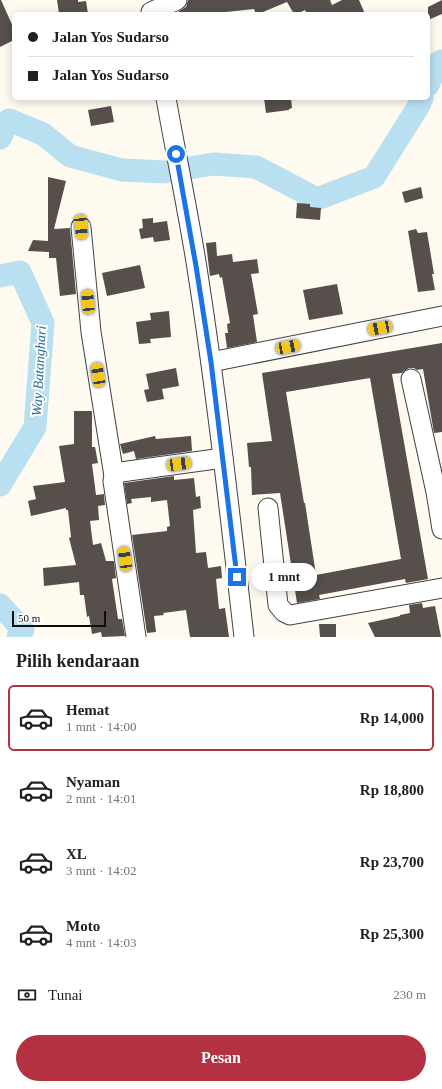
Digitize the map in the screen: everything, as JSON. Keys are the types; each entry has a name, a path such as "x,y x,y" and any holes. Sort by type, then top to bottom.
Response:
{"street":[{"path":"150,9 177,0"},
{"path":"166,100 196,266 211,362 244,637"},
{"path":"81,227 91,332 114,476 113,481 136,637"},
{"path":"211,362 442,316"},
{"path":"411,379 439,492 442,529"},
{"path":"114,476 121,472 223,458"},
{"path":"268,508 278,605 284,612 290,615 442,588"}],"building":[{"path":"1,0 12,25 12,41 0,47"},
{"path":"57,0 78,0 78,2 86,1 88,12 59,12"},
{"path":"188,0 330,0 332,5 342,0 359,0 364,12 306,12 305,10 301,12 293,12 287,2 263,12 255,12 254,9 226,12 179,12 186,7"},
{"path":"442,0 442,14 430,19 428,7"},
{"path":"264,100 291,100 292,108 289,110 266,113"},
{"path":"111,106 114,122 91,126 88,110"},
{"path":"48,177 66,181 54,229 70,228 76,294 60,296 56,258 49,258 49,252 28,251 33,240 48,241"},
{"path":"421,187 423,198 405,203 402,192"},
{"path":"297,203 310,204 310,207 321,208 320,220 296,218"},
{"path":"153,218 153,223 167,221 170,240 154,242 153,237 141,239 139,229 143,228 142,219"},
{"path":"416,229 418,233 427,232 435,290 418,292 408,231"},
{"path":"216,242 217,256 232,254 233,262 257,259 259,273 251,274 258,314 253,315 257,342 227,348 225,333 228,333 227,324 230,323 222,277 220,278 219,274 210,276 206,243"},
{"path":"140,265 145,288 107,296 102,273"},
{"path":"337,284 343,314 309,320 303,290"},
{"path":"169,311 171,337 150,339 151,343 139,344 136,322 151,320 150,313"},
{"path":"442,343 442,432 434,433 423,369 417,370 414,368 409,368 402,373 392,374 428,579 406,583 405,579 319,595 320,599 297,603 280,493 252,495 251,467 249,467 247,443 272,441 262,373","holes":["370,378 401,559 316,575 286,392"]},
{"path":"176,368 179,386 162,389 164,399 147,402 144,390 149,389 146,374"},
{"path":"74,411 92,411 92,447 95,447 98,463 92,464 96,495 104,494 105,505 98,506 99,520 90,521 93,545 101,543 106,561 114,561 116,578 112,579 118,619 122,619 125,636 102,637 101,632 92,634 89,616 87,617 84,595 80,595 79,582 44,586 43,568 76,565 69,538 71,537 68,510 66,510 66,508 31,516 28,501 36,499 33,486 65,482 59,446 74,444"},
{"path":"155,436 156,439 191,436 192,451 136,459 134,451 123,454 120,444"},
{"path":"174,476 174,480 194,478 196,497 200,496 201,508 193,510 196,553 206,552 208,568 221,566 222,578 216,579 219,609 225,608 229,637 190,637 186,610 163,613 164,615 154,616 156,632 147,633 132,535 167,531 167,527 170,526 167,500 151,502 151,497 131,499 132,503 127,504 124,483"},
{"path":"422,603 423,608 435,606 441,637 375,637 368,623 410,613 409,605"},
{"path":"319,624 336,624 336,637 320,637"}],"waterway":[{"name":"Way Batanghari","path":"430,81 438,63 442,61"},
{"name":"Way Batanghari","path":"0,138 9,120 43,134 70,156 122,170 164,172 214,164 256,167 317,199 374,177 421,100"},
{"name":"Way Batanghari","path":"0,276 20,272 43,323 35,427 0,485"},
{"name":"Way Batanghari","path":"0,605 23,630 18,637"}],"route":[{"path":"176,154 211,362 237,577"}]}
